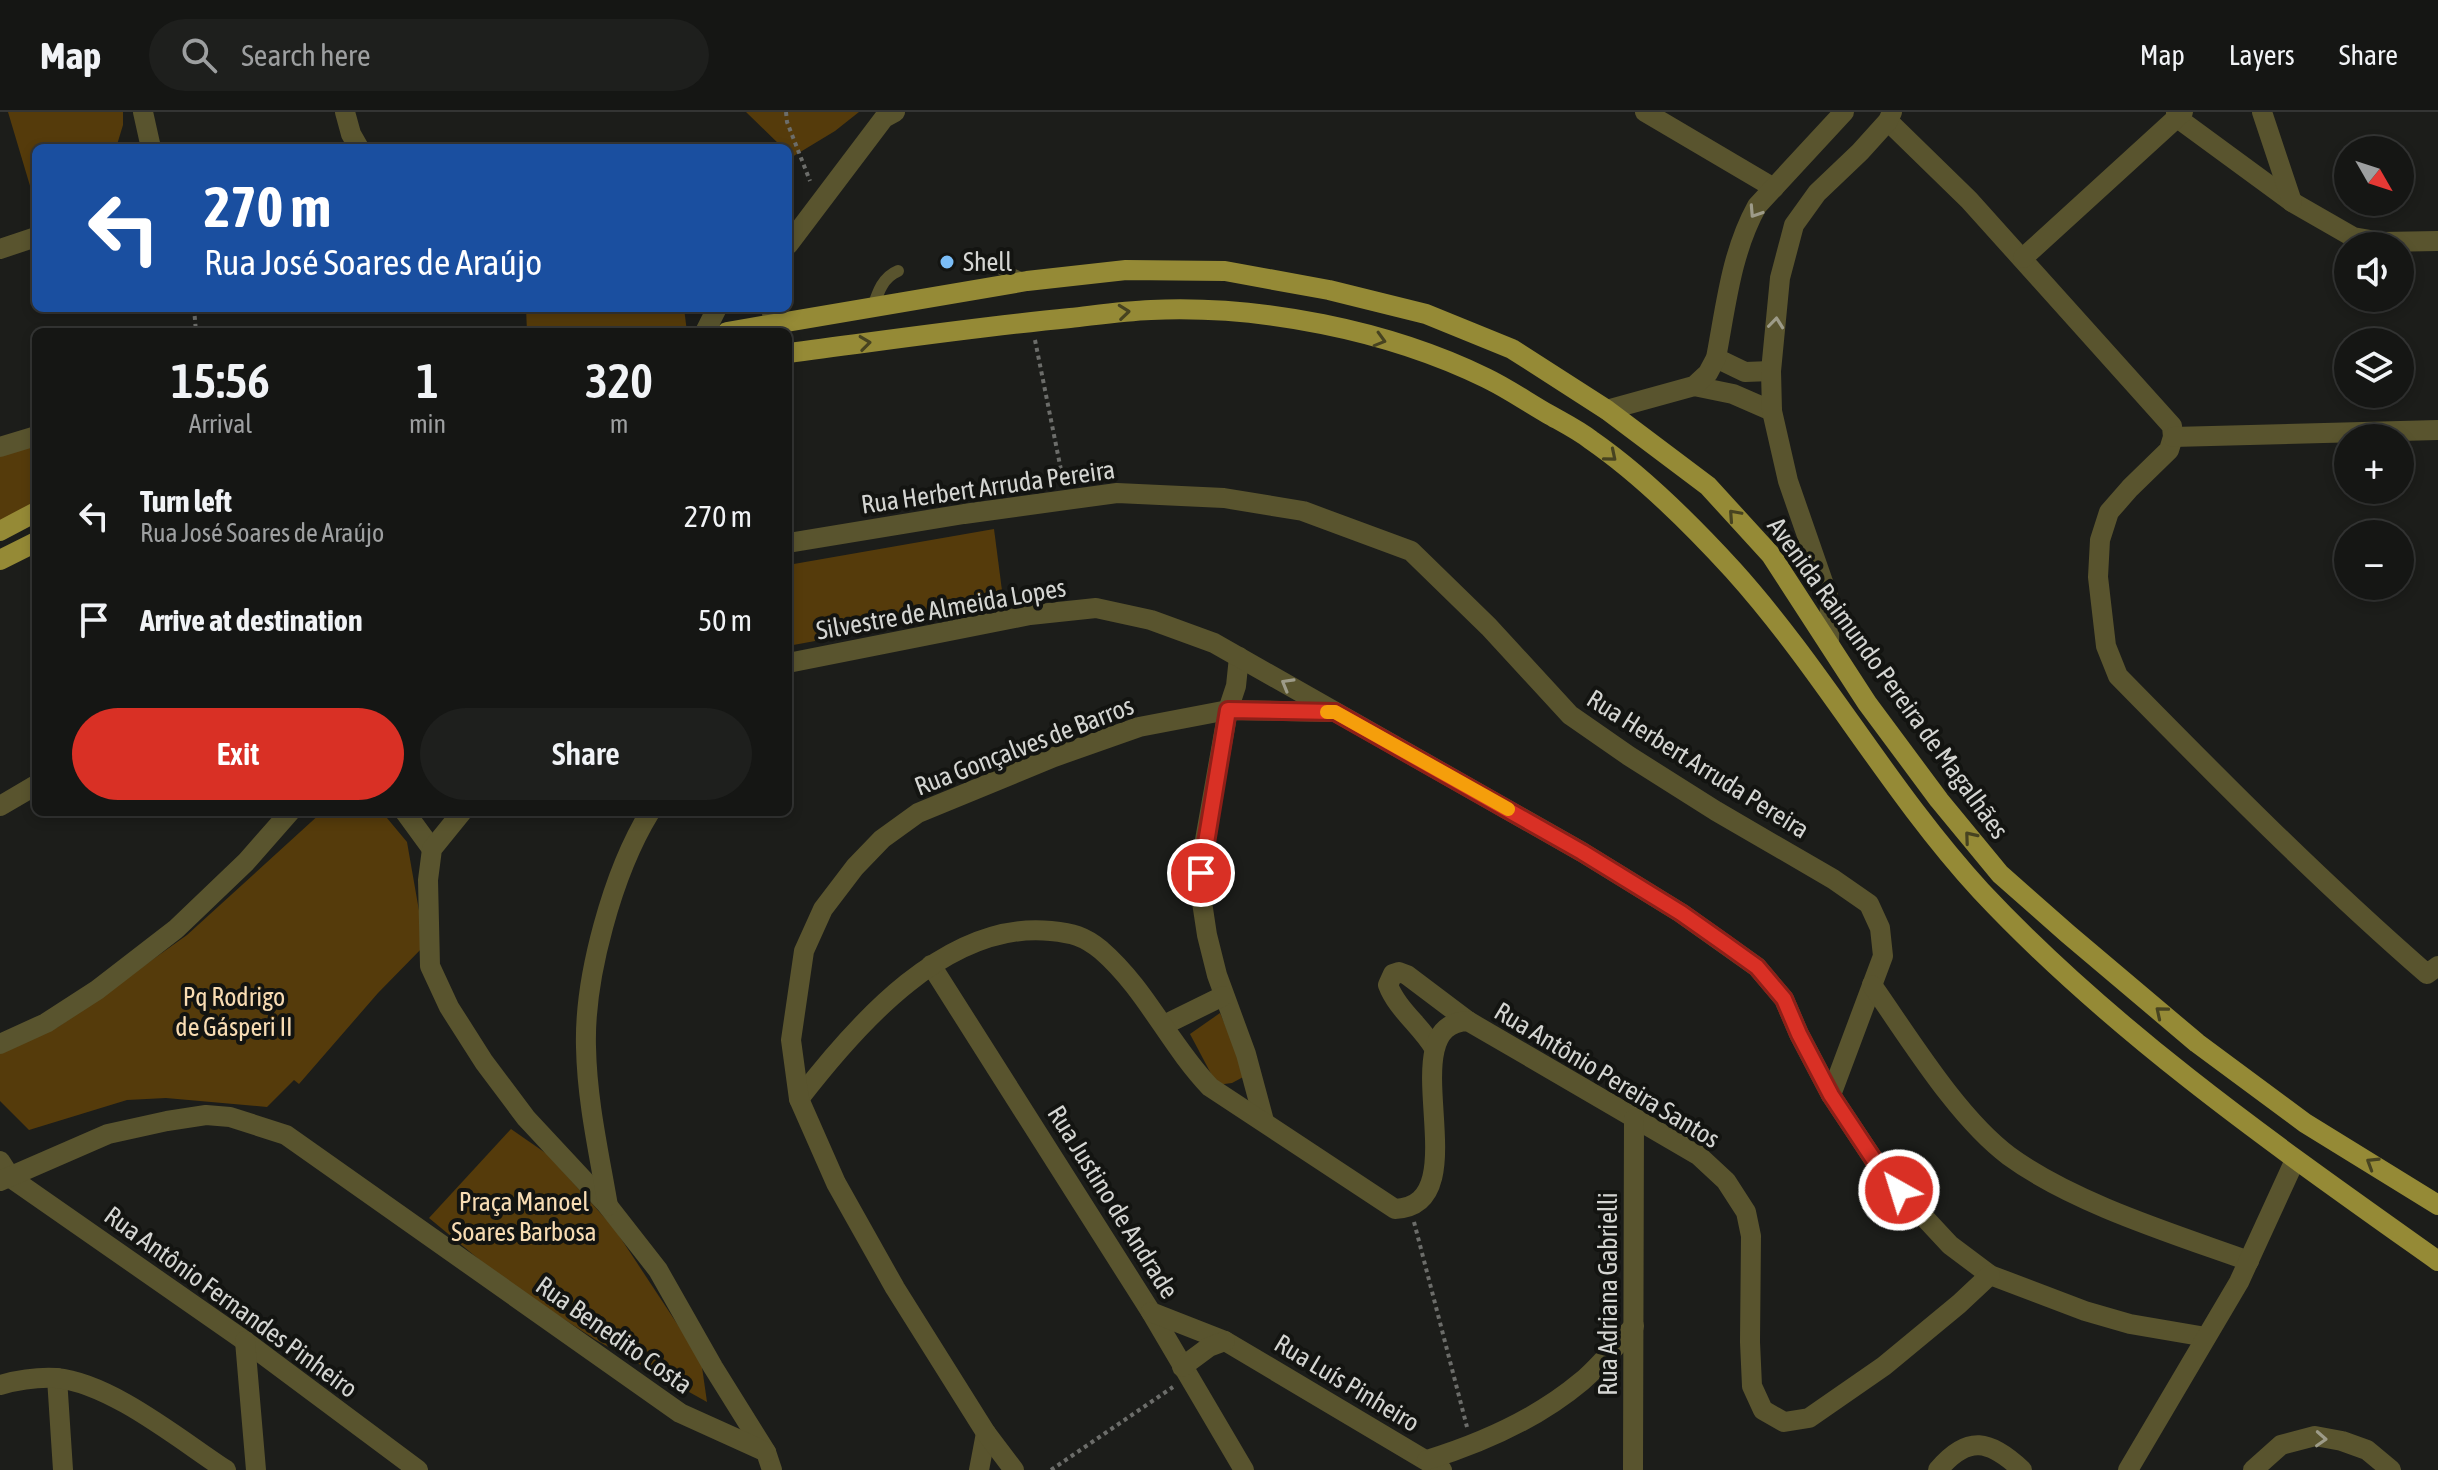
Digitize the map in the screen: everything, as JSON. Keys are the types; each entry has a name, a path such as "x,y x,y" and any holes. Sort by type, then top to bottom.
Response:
{"main road":[{"name":"Avenida Raimundo Pereira de Magalhães","path":"740,328 772,318 873,307 1027,281 1126,270 1225,271 1329,290 1426,314 1512,349 1607,410 1708,486 1771,555 1867,703 1939,800 2000,874 2197,1043 2305,1123 2438,1205"},
{"name":"Avenida Raimundo Pereira de Magalhães","path":"792,352 1152,310 1231,312 1334,326 1417,351 1487,378 1591,439 1672,507 1733,570 1794,642 1916,816 2037,948 2151,1047 2295,1160 2438,1261"},
{"path":"0,531 32,514"},
{"path":"0,560 32,544"}],"street":[{"path":"143,112 150,144"},
{"path":"345,112 357,144"},
{"path":"792,239 884,118 895,112"},
{"path":"1645,112 1774,188"},
{"path":"1694,386 1708,373 1716,358 1735,256 1757,206 1844,112"},
{"path":"2262,112 2292,202"},
{"path":"2023,258 2179,114 2292,202 2353,237 2382,242 2438,241"},
{"path":"1829,644 1830,602 1788,481 1772,411 1771,371 1780,278 1794,225 1817,193 1890,116 2023,258 2172,426 2169,450 2109,512 2100,540 2098,577 2106,646 2118,676 2313,873 2360,916 2427,974 2438,966"},
{"path":"0,249 32,238"},
{"path":"1716,358 1745,372 1771,371"},
{"path":"1607,410 1694,386 1733,394 1772,411"},
{"path":"2173,437 2438,430"},
{"path":"0,447 32,437"},
{"name":"Rua Herbert Arruda Pereira","path":"792,542 1117,493 1224,498 1303,511 1411,551 1489,627 1570,715 1641,764 1833,879 1869,904 1880,928 1883,956 1831,1095"},
{"name":"Silvestre de Almeida Lopes","path":"792,662 1030,615 1096,608 1151,620 1214,643 1335,712"},
{"path":"1239,657 1202,857 1200,889 1207,935 1223,996 1246,1054 1264,1121"},
{"name":"Rua Gonçalves de Barros","path":"1014,1470 986,1433 895,1288 843,1196 799,1099 791,1040 804,951 823,909 855,867 882,839 918,813 1054,757 1139,727 1228,710 1335,712 1582,852 1681,913 1757,967 1784,999 1831,1095 1882,1172 1950,1245 1990,1275 2085,1311 2130,1324 2206,1337"},
{"path":"0,806 32,787"},
{"path":"0,1044 46,1023 97,990 176,929 246,862 286,816"},
{"path":"408,816 432,849"},
{"path":"459,816 432,849 428,880 430,966 449,1007 484,1062 526,1118 608,1206 658,1270 769,1461"},
{"path":"608,1206 589,1102 585,1045 593,975 610,899 648,816"},
{"path":"799,1099 852,1034 931,965 987,939 1016,931 1079,934 1101,950 1134,985 1190,1066 1210,1087 1395,1209 1410,1208 1423,1199 1436,1160 1434,1048 1392,995 1388,985 1393,974 1399,972 1407,975 1468,1021"},
{"name":"Rua Justino de Andrade","path":"931,965 1151,1312 1244,1470"},
{"path":"1872,985 1947,1090 2007,1154 2040,1177 2079,1195 2249,1261"},
{"path":"1164,1025 1223,996"},
{"name":"Rua Antônio Pereira Santos","path":"1434,1048 1447,1026 1468,1021 1698,1155 1726,1181 1746,1212 1751,1236 1752,1386 1763,1410 1784,1422 1809,1418 1884,1366 1990,1275"},
{"name":"Rua Benedito Costa","path":"4,1173 108,1134 206,1115 230,1117 286,1135 680,1413 769,1461"},
{"name":"Rua Adriana Gabrielli","path":"1633,1470 1634,1119"},
{"path":"2128,1470 2249,1261 2295,1160"},
{"name":"Rua Antônio Fernandes Pinheiro","path":"4,1173 245,1341 418,1470"},
{"name":"Rua Luís Pinheiro","path":"1151,1312 1225,1341 1434,1465"},
{"path":"1434,1465 1547,1408 1584,1379 1634,1326"},
{"path":"245,1341 256,1470"},
{"path":"1185,1372 1209,1347 1225,1341"},
{"path":"0,1385 18,1380 57,1378 94,1389 129,1406 226,1470"},
{"path":"57,1378 63,1470"},
{"path":"979,1470 986,1433"},
{"path":"2253,1470 2281,1445 2315,1436 2367,1450 2391,1470"},
{"path":"1938,1470 1951,1454 1971,1444 1987,1445 2008,1456 2022,1470"}],"lane":[{"path":"997,267 1027,281"},
{"path":"873,307 888,277 898,271"}],"path":[{"path":"786,112 818,203"},
{"path":"1031,322 1067,500"},
{"path":"1410,1208 1472,1445"},
{"path":"1051,1470 1185,1372"}],"green space":[{"path":"8,112 123,112 117,144 32,144 32,193"},
{"path":"746,112 859,112 792,157 792,144 779,144"},
{"path":"526,312 684,312 686,328 527,328"},
{"path":"32,442 32,506 0,524 0,456"},
{"path":"994,529 1004,606 792,645 792,564"},
{"name":"Pq Rodrigo de Gásperi II","path":"318,816 385,816 407,842 425,945 378,993 299,1084 294,1080 267,1107 166,1098 127,1100 29,1130 0,1101 0,1051 58,1027 187,935"},
{"path":"1220,1013 1247,1075 1232,1083 1217,1085 1190,1034"},
{"name":"Praça Manoel Soares Barbosa","path":"511,1129 547,1154 614,1228 701,1360 707,1402 596,1340 505,1281 429,1218"}],"slow traffic":[{"path":"1327,712 1335,712 1508,809"}],"place":[{"name":"Shell","path":"947,262"}],"route":[{"path":"1201,873 1228,710 1335,712 1582,852 1681,913 1757,967 1784,999 1831,1095 1882,1172 1899,1190"}]}
